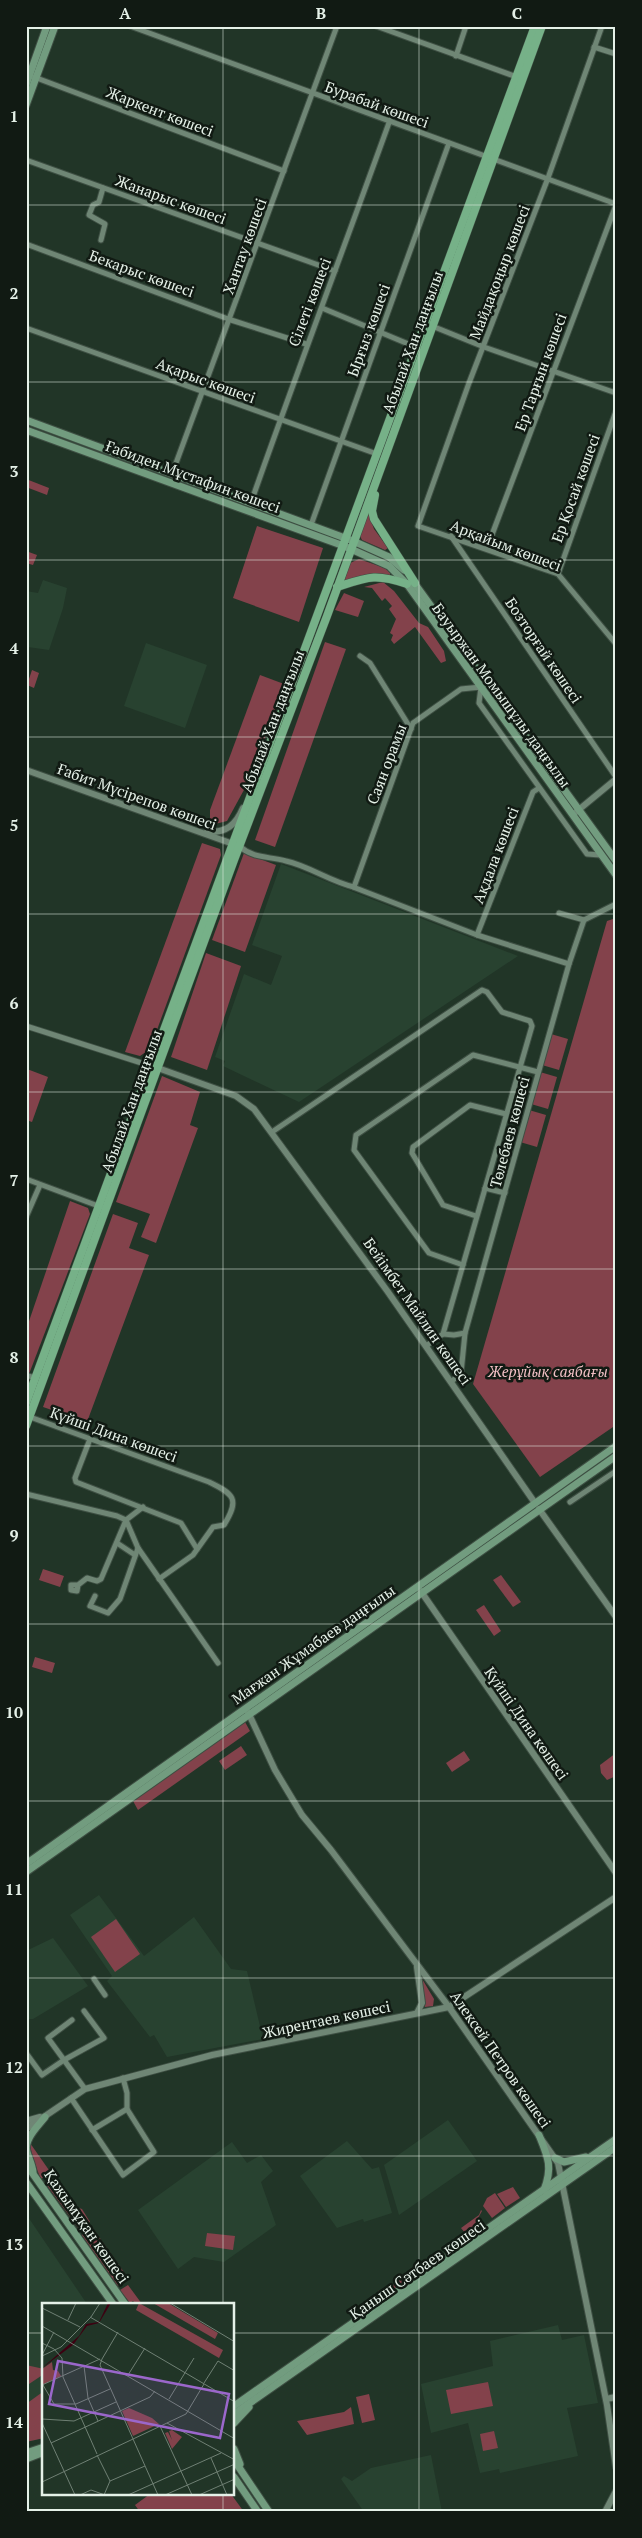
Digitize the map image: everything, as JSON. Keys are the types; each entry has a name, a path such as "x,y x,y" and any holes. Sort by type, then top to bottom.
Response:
{"main road":[{"path":"26,106 31,76 47,26"},
{"path":"26,84 55,26"},
{"name":"Абылай Хан даңғылы","path":"420,349 432,326 535,26"},
{"name":"Абылай Хан даңғылы","path":"26,1403 155,1067 258,780 349,544 491,157 542,26"},
{"name":"Ғабиден Мұстафин көшесі","path":"26,420 311,525 349,544"},
{"name":"Ғабиден Мұстафин көшесі","path":"26,430 349,544"},
{"path":"381,455 372,511 377,526 415,583"},
{"name":"Абылай Хан даңғылы","path":"236,845 337,588 349,544"},
{"name":"Бауыржан Момышұлы даңғылы","path":"349,544 390,557 415,583 616,861"},
{"name":"Бауыржан Момышұлы даңғылы","path":"349,544 389,566 407,584 616,875"},
{"path":"337,588 359,580 379,576 407,584"},
{"name":"Абылай Хан даңғылы","path":"26,1426 102,1208"},
{"name":"Мағжан Жұмабаев даңғылы","path":"26,1872 420,1591 616,1446"},
{"name":"Мағжан Жұмабаев даңғылы","path":"537,1506 616,1456"},
{"name":"Мағжан Жұмабаев даңғылы","path":"26,1864 248,1712"},
{"path":"33,2174 31,2161 26,2152 27,2141 47,2115"},
{"path":"539,2135 549,2160 550,2171 544,2190"},
{"name":"Қаныш Сәтбаев көшесі","path":"235,2413 257,2394 544,2190 563,2181 595,2153 616,2139"},
{"name":"Қаныш Сәтбаев көшесі","path":"235,2405 257,2394 563,2181 616,2147"},
{"path":"555,2158 570,2162 595,2153"},
{"name":"Қажымұқан көшесі","path":"26,2164 124,2303"},
{"name":"Қажымұқан көшесі","path":"26,2182 112,2303"},
{"path":"235,2400 257,2394"},
{"path":"235,2422 257,2394"},
{"path":"26,2453 42,2448"},
{"path":"235,2451 249,2482"},
{"path":"26,2459 42,2453"},
{"path":"235,2461 269,2512"},
{"path":"235,2478 258,2512"}],"street":[{"name":"Бурабай көшесі","path":"130,26 616,204"},
{"name":"Хантау көшесі","path":"172,474 231,320 337,26"},
{"path":"376,26 517,77"},
{"path":"456,56 466,26"},
{"name":"Майдақоңыр көшесі","path":"418,526 548,178 602,26"},
{"path":"594,47 616,54"},
{"name":"Жаркент көшесі","path":"31,76 284,171"},
{"name":"Сілеті көшесі","path":"254,494 306,344 322,308 390,120"},
{"name":"Ырғыз көшесі","path":"311,525 449,143"},
{"name":"Жанарыс көшесі","path":"26,160 335,270"},
{"path":"101,240 105,224 89,215 92,205 99,202 104,188"},
{"name":"Ер Тарғын көшесі","path":"487,548 616,204"},
{"name":"Бекарыс көшесі","path":"26,244 231,320 306,344"},
{"path":"322,308 420,349"},
{"path":"432,326 484,347 616,393"},
{"name":"Ақарыс көшесі","path":"26,328 381,455"},
{"name":"Ер Қосай көшесі","path":"558,574 616,411"},
{"name":"Арқайым көшесі","path":"418,526 487,548 558,574 616,644"},
{"name":"Бозторғай көшесі","path":"451,536 616,778"},
{"path":"360,656 370,663 411,730"},
{"path":"481,687 478,703 587,854 600,855"},
{"name":"Саян орамы","path":"354,887 413,724 460,689 481,687"},
{"name":"Ғабит Мүсірепов көшесі","path":"26,770 236,845"},
{"path":"572,816 616,778"},
{"path":"198,831 217,832 235,823 248,794 258,780"},
{"name":"Ақдала көшесі","path":"477,935 533,792 539,788"},
{"path":"236,845 249,854 263,858 286,860 477,935 569,964"},
{"path":"559,913 584,920 616,904"},
{"name":"Төлебаев көшесі","path":"451,1382 462,1373 465,1333 569,964 584,920"},
{"path":"272,1132 482,990 487,992 502,1012 532,1023 443,1334 426,1346"},
{"path":"26,1026 155,1067"},
{"path":"463,1265 429,1253 354,1150 356,1135 473,1055 538,1072"},
{"name":"Бейімбет Майлин көшесі","path":"155,1067 236,1096 254,1109 426,1346 616,1617"},
{"path":"476,1216 443,1205 412,1153 413,1147 470,1105 506,1114"},
{"path":"26,1179 102,1208"},
{"path":"26,1218 40,1185"},
{"path":"485,1188 504,1193"},
{"path":"443,1334 454,1336 465,1333"},
{"path":"26,1375 35,1378"},
{"name":"Күйші Дина көшесі","path":"30,1416 228,1491 233,1497 234,1506 224,1525 213,1527 198,1549"},
{"path":"90,1439 75,1478 76,1482 181,1523 198,1549 193,1556 159,1579"},
{"path":"570,1502 616,1471"},
{"path":"26,1494 117,1516 126,1520 138,1548 218,1663"},
{"path":"78,1585 87,1578 97,1581 101,1579 126,1520 143,1507"},
{"path":"117,1543 135,1555"},
{"path":"94,1596 90,1606 108,1614 120,1599 138,1548"},
{"name":"Күйші Дина көшесі","path":"420,1591 616,1873"},
{"name":"Алексей Петров көшесі","path":"248,1712 275,1770 302,1815 331,1850 449,2007 555,2158 563,2181 606,2399 616,2467"},
{"name":"Жирентаев көшесі","path":"26,2129 85,2089 123,2078 212,2055 449,2007 616,1897"},
{"path":"417,1966 422,2003 417,2013"},
{"path":"94,1979 105,1995"},
{"path":"26,2053 42,2075 64,2060 104,2038 84,2011"},
{"path":"72,2020 48,2038 85,2089"},
{"path":"71,2098 123,2175 154,2152 127,2110 127,2093 123,2078"},
{"path":"92,2130 127,2110"},
{"path":"26,2121 47,2115"},
{"path":"606,2399 616,2397"},
{"path":"605,2512 616,2490"}],"shaded area":[{"path":"43,580 67,588 63,608 49,650 28,647 26,652 26,591 38,593"},
{"path":"146,643 207,665 185,728 124,706"},
{"path":"281,864 518,956 299,1102 223,1066 225,1061 215,1057 244,974 271,985 282,956 252,945"},
{"path":"99,1895 144,1956 194,1917 231,1969 247,1971 263,2039 167,2057 154,2035 150,2037 107,1981 112,1976 70,1915"},
{"path":"53,1938 88,1986 33,2019 26,2019 26,1951"},
{"path":"448,2120 477,2161 399,2215 384,2165"},
{"path":"347,2141 372,2169 379,2167 392,2213 364,2222 363,2219 337,2228 300,2176"},
{"path":"232,2142 247,2163 261,2155 273,2171 261,2182 276,2225 224,2262 194,2257 178,2269 138,2210"},
{"path":"26,2214 86,2303 42,2303 42,2438 26,2442"},
{"path":"558,2325 562,2340 584,2335 598,2403 567,2408 578,2456 500,2473 499,2469 480,2473 468,2423 431,2433 421,2384 493,2366 490,2341"},
{"path":"431,2455 442,2512 364,2512 341,2479 344,2476 352,2481 371,2468"}],"green space":[{"path":"26,479 49,488 47,495 26,487"},
{"path":"368,512 374,529 388,548 385,550 362,540 359,534"},
{"path":"257,526 323,548 299,622 233,598"},
{"path":"26,551 37,555 33,565 26,563"},
{"path":"359,559 385,568 390,573 390,577 362,576 344,582 350,563"},
{"path":"383,582 394,591 419,623 428,627 444,651 446,661 441,663 415,627 394,644 391,640 393,635 390,633 396,619 389,609 392,606 385,598 382,601 372,588 364,587"},
{"path":"344,593 364,601 358,617 335,610"},
{"path":"325,642 346,649 275,847 255,840"},
{"path":"32,670 39,673 34,688 27,685"},
{"path":"260,675 284,684 251,777 227,821 215,824 210,820 210,810"},
{"path":"202,843 220,849 221,855 150,1049 140,1056 125,1052"},
{"path":"244,853 276,865 245,952 212,940"},
{"name":"Жерұйық саябағы","path":"616,918 616,1425 540,1477 473,1384 607,921"},
{"path":"206,953 241,966 207,1070 171,1057"},
{"path":"551,1034 568,1039 559,1070 542,1065"},
{"path":"27,1069 48,1077 32,1122 26,1120"},
{"path":"540,1072 557,1077 548,1109 531,1104"},
{"path":"162,1076 200,1092 190,1125 198,1128 156,1243 141,1237 150,1214 116,1202"},
{"path":"529,1110 546,1115 537,1147 520,1142"},
{"path":"70,1201 88,1208 90,1214 26,1382 26,1330"},
{"path":"113,1214 138,1223 129,1248 149,1255 87,1422 43,1407"},
{"path":"43,1569 64,1576 60,1587 39,1580"},
{"path":"501,1575 521,1602 513,1607 493,1580"},
{"path":"484,1605 501,1631 494,1636 476,1610"},
{"path":"35,1657 55,1663 52,1673 32,1667"},
{"path":"245,1722 250,1731 138,1810 133,1801"},
{"path":"241,1746 247,1755 225,1770 219,1761"},
{"path":"464,1751 470,1760 452,1772 446,1763"},
{"path":"616,1753 616,1776 607,1780 601,1773 600,1765"},
{"path":"116,1919 140,1954 115,1972 91,1937"},
{"path":"421,1977 434,1999 433,2006 425,2007"},
{"path":"30,2143 51,2173 41,2179 36,2167"},
{"path":"54,2178 75,2207 82,2209 90,2222 79,2229 46,2184"},
{"path":"513,2187 520,2198 506,2207 497,2194"},
{"path":"495,2193 505,2208 492,2218 483,2206 487,2198"},
{"path":"482,2211 472,2229 465,2233 461,2228 479,2215"},
{"path":"92,2227 128,2278 118,2286 82,2235"},
{"path":"207,2233 235,2236 233,2250 205,2246"},
{"path":"437,2254 439,2259 379,2302 378,2291 387,2289"},
{"path":"128,2285 141,2303 133,2301 130,2303 120,2290"},
{"path":"26,2365 42,2369 42,2375 26,2386"},
{"path":"488,2382 493,2406 451,2414 446,2390"},
{"path":"42,2392 42,2438 26,2442 26,2404"},
{"path":"369,2394 375,2420 362,2423 356,2397"},
{"path":"351,2407 354,2424 307,2435 297,2421 344,2412"},
{"path":"494,2431 498,2448 483,2451 480,2434"},
{"path":"147,2496 232,2496 244,2512 140,2512 135,2505"}]}
